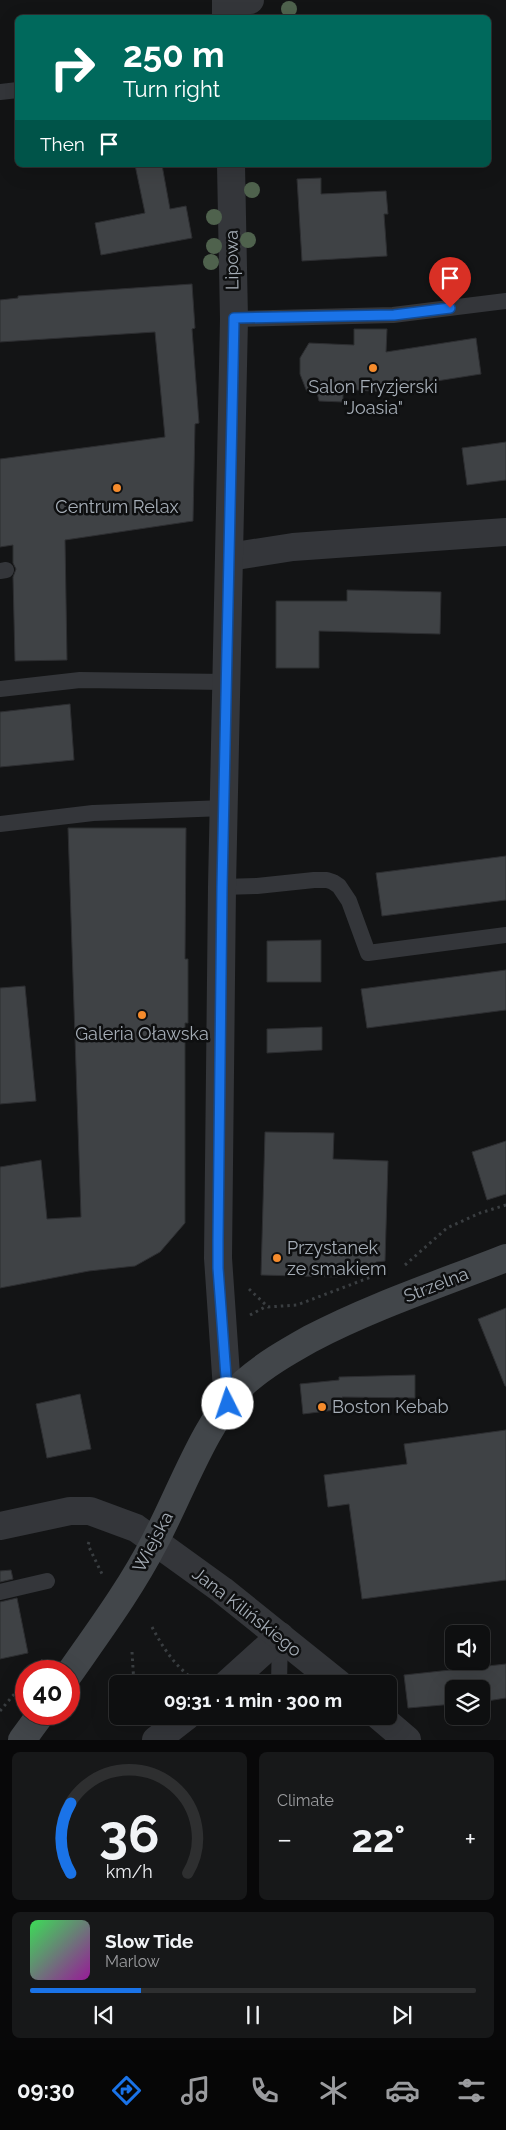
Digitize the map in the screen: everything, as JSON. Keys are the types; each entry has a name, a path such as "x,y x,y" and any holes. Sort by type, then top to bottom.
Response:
{"main road":[{"name":"Strzelna","path":"228,1404 236,1392 258,1370 288,1351 365,1312 506,1258"},
{"name":"Wiejska","path":"79,1660 117,1606 155,1542 202,1445 228,1404"},
{"path":"22,1740 33,1725"}],"street":[{"name":"Lipowa","path":"228,1404 218,1268 222,887 234,318 231,167"},
{"path":"230,557 293,548 506,532"},
{"name":"Jana Kilińskiego","path":"0,1526 70,1510 90,1510 131,1525 222,1590 328,1675"},
{"path":"237,1675 280,1636"},
{"path":"156,1740 175,1725"},
{"path":"390,1725 407,1740"}],"lane":[{"path":"0,92 15,90"},
{"path":"234,318 394,315 506,301"},
{"path":"0,689 80,680 226,682"},
{"path":"0,824 93,813 224,808"},
{"path":"222,887 256,886 314,880 333,882 339,886 349,901 368,953 506,935"},
{"path":"0,1592 47,1581"},
{"path":"279,1675 280,1636"}],"path":[{"path":"396,1268 404,1265 448,1228 480,1213 506,1205"},
{"path":"249,1316 267,1306 297,1305 374,1276"},
{"path":"245,1286 267,1306"},
{"path":"88,1545 97,1563"},
{"path":"152,1627 167,1655 187,1675"},
{"path":"132,1652 133,1675"},
{"path":"0,1711 15,1693"}],"building":[{"path":"135,167 162,167 170,209 186,206 192,238 101,255 95,223 145,213"},
{"path":"321,178 321,194 386,191 388,214 384,214 387,256 302,261 297,179"},
{"path":"192,284 195,328 192,329 199,423 195,424 193,521 65,540 67,660 15,661 13,577 16,569 13,563 13,545 0,547 0,459 165,437 155,332 0,342 0,300 18,298 18,296"},
{"path":"354,329 387,329 386,352 476,338 481,374 411,385 411,394 343,389 343,402 319,401 316,388 307,392 300,374 300,358 309,343 354,345"},
{"path":"506,442 506,480 467,485 462,448"},
{"path":"347,590 441,592 440,634 319,631 319,668 276,668 276,601 347,601"},
{"path":"70,704 74,760 0,767 0,712"},
{"path":"68,828 186,828 185,959 188,959 188,1023 185,1023 185,1223 160,1252 135,1266 89,1271 0,1288 0,1167 41,1160 47,1219 81,1217"},
{"path":"506,856 506,900 382,916 376,873"},
{"path":"321,940 321,982 267,982 267,941"},
{"path":"506,970 506,1010 367,1028 361,989"},
{"path":"25,986 36,1101 0,1104 0,988"},
{"path":"322,1027 322,1050 267,1053 267,1029"},
{"path":"265,1132 334,1133 333,1159 388,1161 385,1261 376,1262 377,1269 336,1277 261,1275"},
{"path":"506,1141 506,1194 487,1200 472,1152"},
{"path":"506,1308 506,1386 505,1386 478,1319"},
{"path":"415,1375 415,1398 342,1397 343,1409 303,1414 300,1384 339,1380 339,1377"},
{"path":"80,1394 91,1449 47,1458 36,1404"},
{"path":"506,1430 506,1580 362,1599 349,1504 328,1507 324,1475 407,1464 404,1444"},
{"path":"11,1570 13,1579 0,1582 0,1571"},
{"path":"17,1598 28,1653 0,1659 0,1602"},
{"path":"506,1664 506,1698 490,1701 490,1680 445,1680 445,1705 408,1708 404,1675 450,1670 490,1670 490,1666"}],"place":[{"name":"Salon Fryzjerski \"Joasia\"","path":"373,368"},
{"name":"Centrum Relax","path":"117,488"},
{"name":"Galeria Oławska","path":"142,1015"},
{"name":"Przystanek ze smakiem","path":"277,1258"},
{"name":"Boston Kebab","path":"322,1407"}],"route":[{"path":"228,1404 218,1268 218,1239 222,887 234,318 394,315 450,308"}]}
